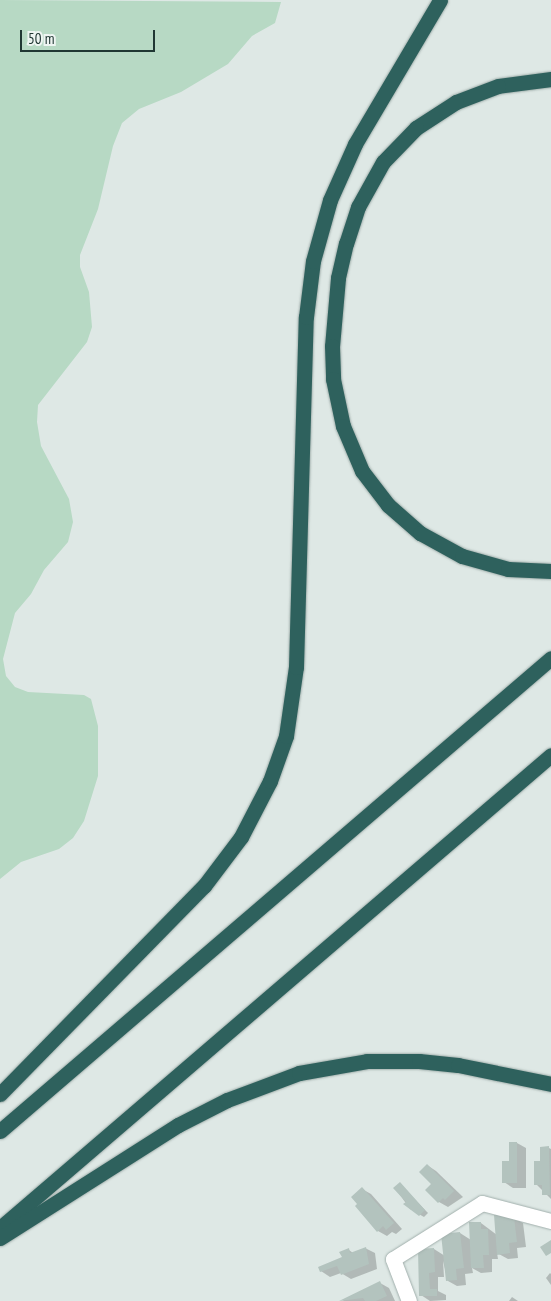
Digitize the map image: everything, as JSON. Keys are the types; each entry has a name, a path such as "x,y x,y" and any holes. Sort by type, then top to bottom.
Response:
{"highway":[{"path":"0,1094 204,886 241,836 270,781 286,736 296,667 306,317 314,254 330,200 355,144 440,0"},
{"path":"551,79 498,86 456,102 416,128 383,162 358,207 346,242 336,295 332,354 336,395 348,441 366,477 388,505 420,533 462,556 508,568 551,571"},
{"path":"0,1131 551,658"},
{"path":"0,1228 551,755"},
{"path":"0,1238 178,1125 227,1100 299,1073 367,1061 419,1061 458,1065 551,1084"}],"street":[{"path":"409,1301 393,1259 482,1203 551,1221"}],"green space":[{"path":"0,0 281,2 275,23 252,36 228,64 181,92 139,109 122,123 113,146 98,209 80,255 80,267 89,292 92,327 87,342 38,405 37,422 41,446 69,499 73,522 68,542 44,570 31,594 15,613 3,659 6,676 15,687 28,692 84,695 91,699 98,726 98,776 84,821 73,838 59,849 21,862 0,879"}],"building":[{"path":"509,1142 517,1142 517,1183 502,1183 502,1161 509,1161"},
{"path":"549,1146 550,1195 542,1195 542,1185 534,1185 534,1161 540,1161 540,1147"},
{"path":"427,1164 454,1191 445,1200 443,1198 438,1203 425,1190 431,1184 419,1172"},
{"path":"400,1182 425,1210 419,1216 403,1204 406,1202 393,1188"},
{"path":"362,1187 394,1223 386,1230 383,1226 377,1232 355,1206 357,1204 351,1197"},
{"path":"508,1214 514,1217 517,1242 509,1243 510,1253 497,1255 494,1215"},
{"path":"469,1222 481,1222 481,1229 488,1229 489,1255 483,1255 484,1268 471,1268"},
{"path":"460,1232 464,1268 456,1269 457,1280 446,1281 441,1234"},
{"path":"551,1240 551,1253 546,1256 540,1247"},
{"path":"366,1247 369,1264 341,1275 337,1266 320,1272 318,1267 342,1257 339,1252 349,1248 350,1253"},
{"path":"434,1248 435,1272 429,1273 430,1289 437,1289 437,1296 419,1296 418,1249"},
{"path":"380,1281 387,1296 376,1301 365,1301 363,1298 339,1301"}]}
